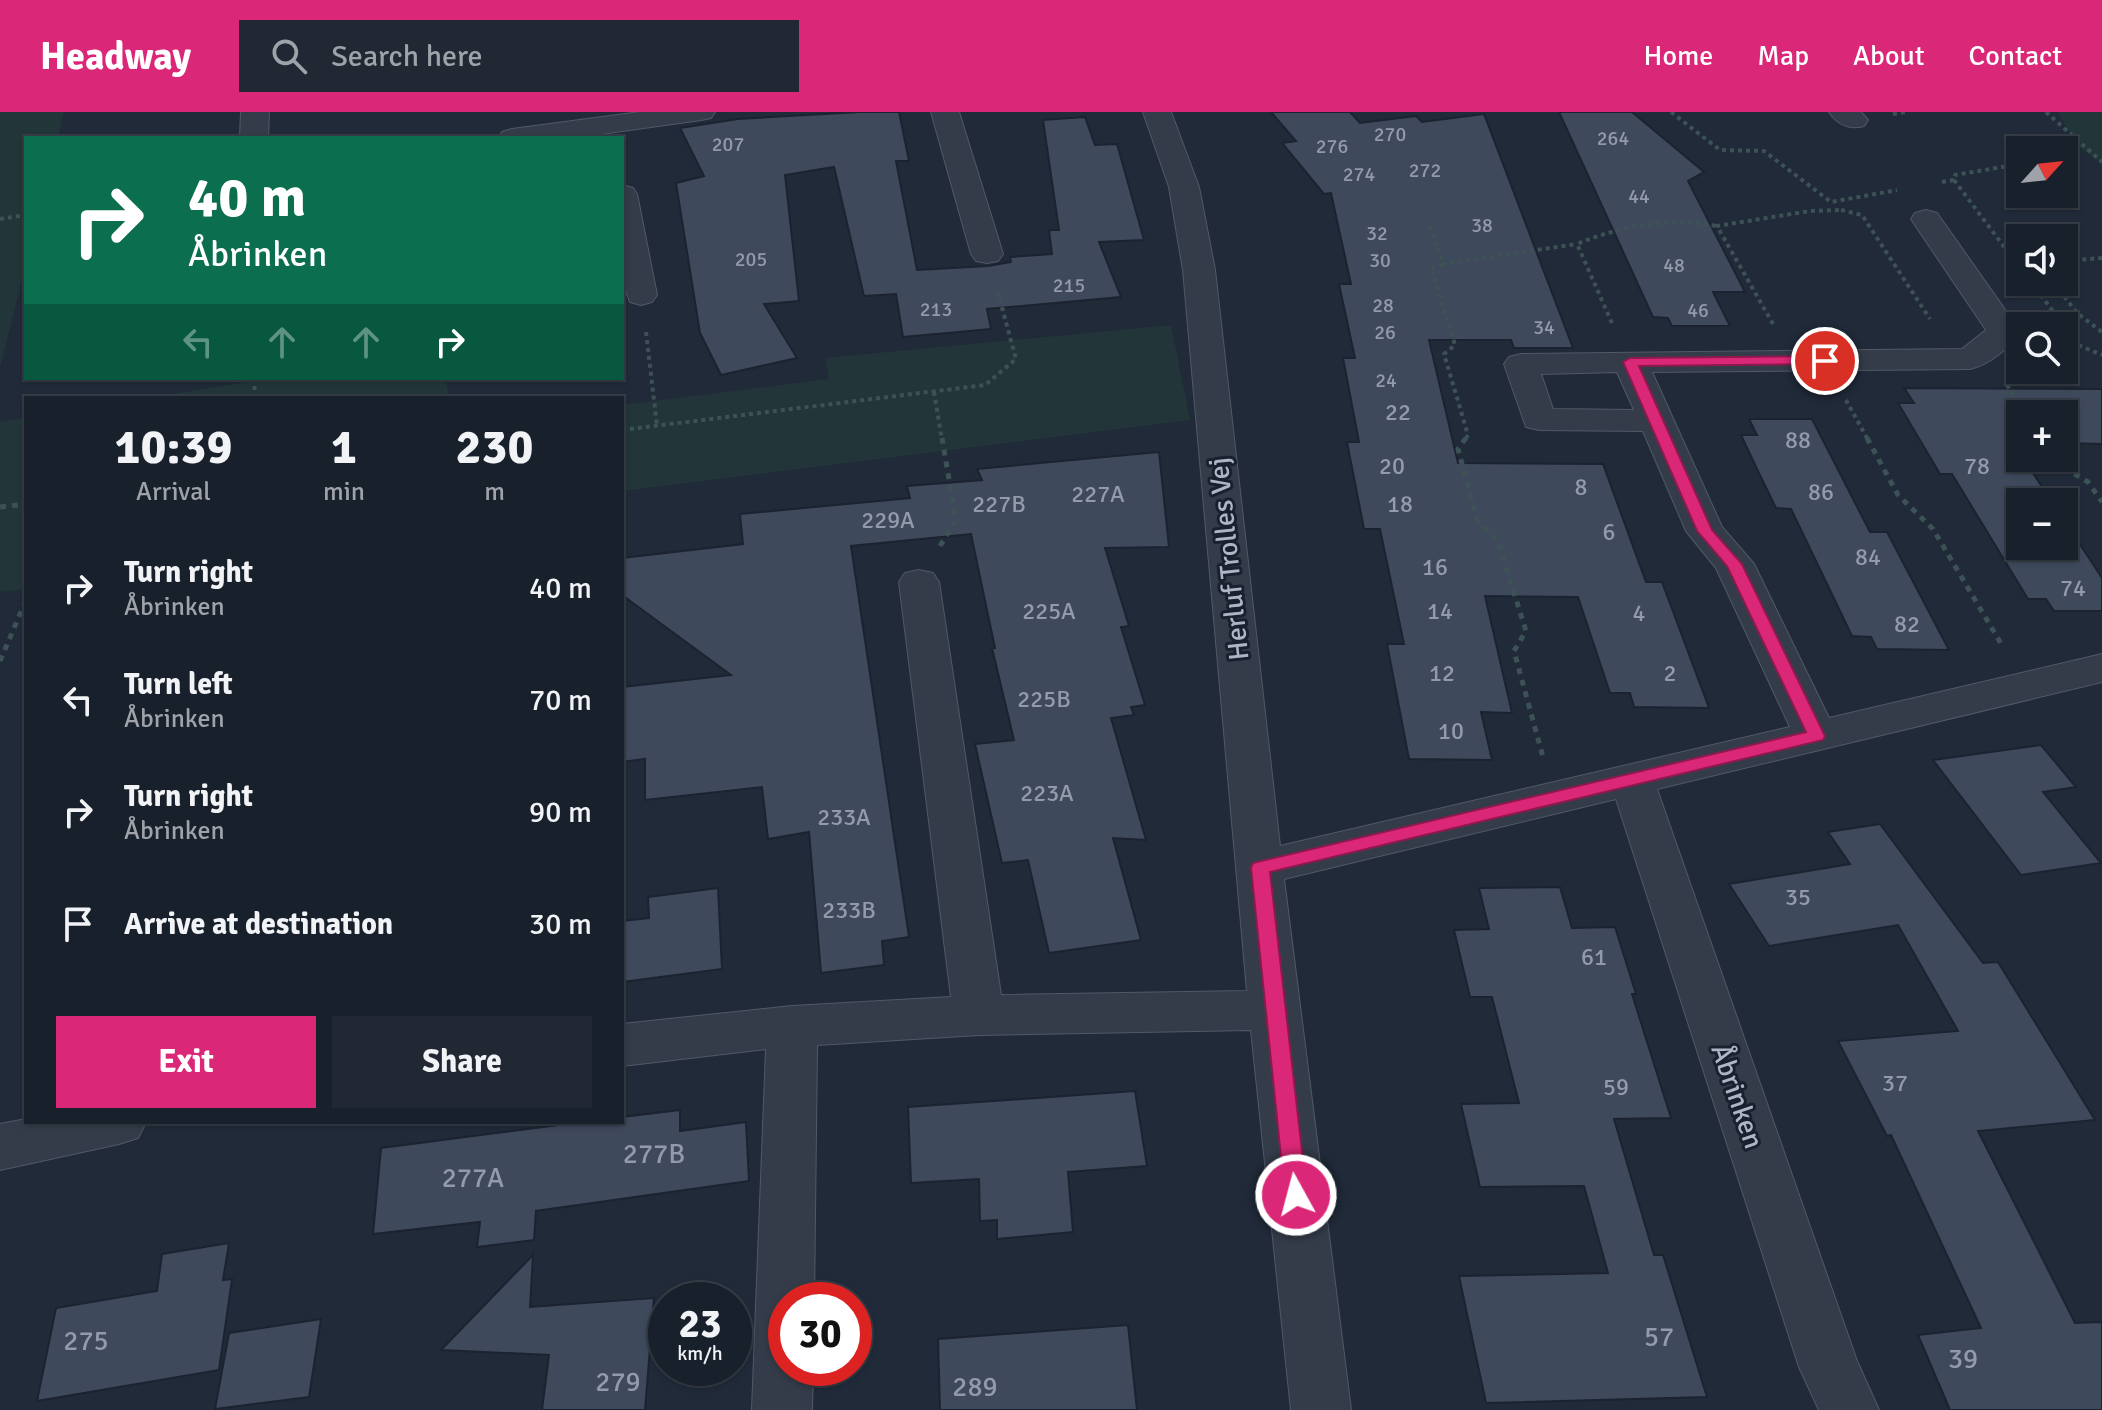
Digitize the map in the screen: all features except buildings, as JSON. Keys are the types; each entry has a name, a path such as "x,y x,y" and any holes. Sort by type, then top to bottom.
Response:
{"street":[{"path":"254,136 255,112"},
{"path":"527,136 701,112"},
{"path":"945,112 987,254"},
{"name":"Herluf Trolles Vej","path":"1157,112 1184,187 1199,270 1274,1010 1321,1410"},
{"path":"624,205 641,295"},
{"path":"1656,421 1539,419 1521,364 1970,359 2004,332 1926,219"},
{"path":"1630,362 1705,531 1734,564 1816,736"},
{"path":"919,582 979,1015"},
{"path":"1260,868 2102,668"},
{"name":"Åbrinken","path":"1632,780 1829,1367 1849,1410"},
{"path":"624,1045 792,1026 979,1015 1274,1010"},
{"path":"782,1410 792,1026"},
{"path":"0,1147 109,1124"}],"path":[{"path":"1671,112 1720,150 1764,151 1841,210"},
{"path":"2046,112 2102,162"},
{"path":"1954,180 1955,175 2006,166"},
{"path":"1939,183 1954,180"},
{"path":"1954,180 2006,249"},
{"path":"1831,202 1908,188"},
{"path":"1554,798 1514,651 1526,631 1498,542 1477,520 1458,449 1468,435 1444,354 1455,345 1431,268 1577,244 1604,232 1682,219 1717,226 1810,211 1841,210 1862,215 1957,360"},
{"path":"0,219 24,215"},
{"path":"1430,226 1443,264"},
{"path":"1717,226 1898,495 1933,529 2026,686"},
{"path":"1577,244 1630,362"},
{"path":"624,430 985,385 1016,359 987,254"},
{"path":"2078,260 2102,258"},
{"path":"641,295 657,426"},
{"path":"2064,296 2077,313 2102,332"},
{"path":"2078,345 2102,355"},
{"path":"919,582 956,520 934,392"},
{"path":"2071,472 2088,482 2102,502"},
{"path":"0,507 24,504"},
{"path":"0,661 24,605"}],"green space":[{"path":"0,112 64,112 58,136 24,136 24,272 0,368"},
{"path":"2058,112 2102,112 2102,163 2078,147 2078,136 2071,136"},
{"path":"1171,325 1190,420 624,491 624,405 829,379 825,358"},
{"path":"260,380 446,380 449,396 160,396"},
{"path":"24,418 24,589 0,592 0,422"}],"route":[{"path":"1296,1195 1260,868 1816,736 1734,564 1705,531 1630,362 1825,361"}]}
